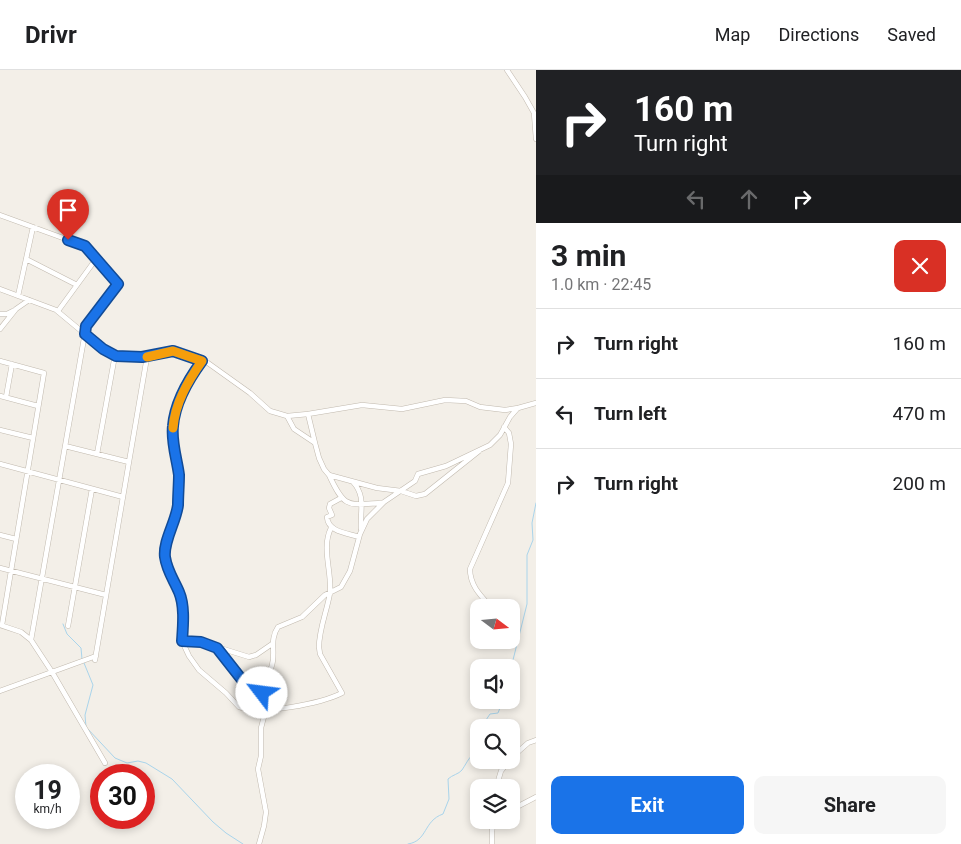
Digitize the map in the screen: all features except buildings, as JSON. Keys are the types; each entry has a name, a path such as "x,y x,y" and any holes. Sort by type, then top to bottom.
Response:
{"street":[{"path":"507,70 534,113 536,140"},
{"path":"0,216 85,246 118,284 86,326 31,640"},
{"path":"18,296 32,227"},
{"path":"26,259 77,285"},
{"path":"58,311 96,259"},
{"path":"0,289 58,311 103,349 115,355 147,357 173,351 202,361 222,372 270,410 288,416 362,405 402,409 445,400 466,401 480,407 498,409 518,408 536,403"},
{"path":"0,314 7,314 29,300"},
{"path":"0,329 16,309"},
{"path":"97,454 115,355"},
{"path":"0,691 96,658 147,357"},
{"path":"0,361 44,373 1,625 21,632 31,640 105,763"},
{"path":"202,361 184,391 173,425 179,477 178,506 165,554 171,576 180,594 183,622 182,641 189,656 199,670 239,707 248,709 296,707 342,693 320,654 319,647 330,594 330,570 326,543 331,528"},
{"path":"12,364 3,397 38,406"},
{"path":"260,690 272,665 272,644 278,627 302,616 322,598 340,587 347,578 359,537 367,519 384,502 415,481 418,474 446,466 493,442 518,408"},
{"path":"308,414 319,458 341,498 349,503 362,505 384,502"},
{"path":"288,416 294,428 315,443"},
{"path":"484,599 472,583 470,569 508,483 511,444 509,433 504,427"},
{"path":"0,430 33,438"},
{"path":"65,446 129,462"},
{"path":"329,475 416,496 425,494 483,448"},
{"path":"0,464 123,497"},
{"path":"352,481 361,494 362,530"},
{"path":"68,626 92,489"},
{"path":"341,498 329,506 332,515 328,516 326,520 331,528 359,537"},
{"path":"0,535 16,539"},
{"path":"0,568 106,595"},
{"path":"182,641 201,642 249,657 256,655 272,644"},
{"path":"217,648 250,690 260,690"},
{"path":"259,844 266,812 258,769 261,756 261,728 266,709 265,699 260,690"},
{"path":"520,750 528,743 536,740"},
{"path":"520,805 536,797"},
{"path":"492,844 493,829"}],"waterway":[{"path":"513,659 527,604 527,555 533,540 532,523 536,503"},
{"path":"63,624 67,634 81,648 82,659"},
{"path":"84,663 93,685 85,715 86,727 115,758 127,763 138,761 146,763 172,779 213,822 243,844"},
{"path":"487,719 490,714 498,713 500,709"},
{"path":"408,844 419,839 432,821 443,814 449,799 448,779 461,771 470,758"}],"slow traffic":[{"path":"147,357 173,351 202,361 193,373 179,402 173,428"}],"route":[{"path":"68,240 85,246 118,284 86,326 85,334 103,349 116,356 154,356 173,351 202,361 193,373 179,402 173,425 172,431 179,477 178,506 175,522 165,550 166,559 174,584 180,594 183,622 182,641 201,642 217,648 250,690 260,690 262,693"}]}
